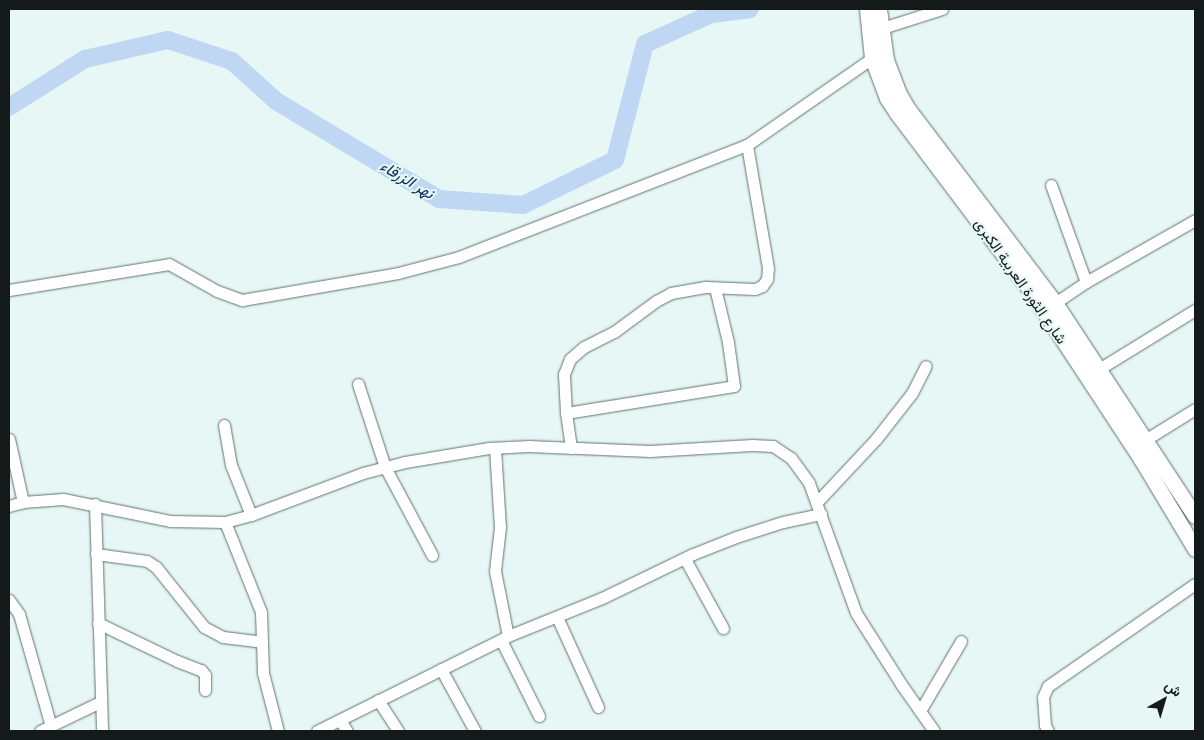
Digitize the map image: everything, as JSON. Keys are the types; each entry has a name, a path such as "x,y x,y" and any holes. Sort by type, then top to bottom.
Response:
{"main road":[{"name":"شارع الثورة العربية الكبرى","path":"867,9 872,58 887,98 1028,286 1141,459 1195,549"},
{"name":"شارع الثورة العربية الكبرى","path":"880,9 886,60 898,92 908,109 1055,302 1195,516"}],"street":[{"path":"882,28 942,9"},
{"path":"9,290 169,264 224,294 242,300 398,273 459,257 747,145 872,58"},
{"path":"571,448 566,413 564,374 567,364 574,354 627,324 663,296 689,290 715,288 755,289 762,286 767,279 768,268 747,145"},
{"path":"1051,185 1086,282"},
{"path":"1055,302 1086,282 1195,220"},
{"path":"566,413 734,386 728,342 715,288"},
{"path":"1099,369 1195,310"},
{"path":"817,502 876,439 915,389 926,366"},
{"path":"358,384 385,467 432,555"},
{"path":"1145,440 1195,409"},
{"path":"224,425 231,465 251,515"},
{"path":"9,440 23,502"},
{"path":"9,506 23,502 63,499 170,520 225,522 251,515 385,467 440,455 496,448 650,451 752,445 773,446 782,450 801,469 817,502 849,598 868,635 934,731"},
{"path":"496,448 500,527 495,571 504,638 539,716"},
{"path":"95,504 102,731"},
{"path":"317,731 504,638 611,594 685,558 736,537 784,522 821,514"},
{"path":"225,522 261,612 263,620 263,673 278,731"},
{"path":"96,554 147,561 156,566 204,627 223,637 262,642"},
{"path":"685,558 723,628"},
{"path":"1048,731 1045,725 1043,697 1048,686 1195,584"},
{"path":"9,600 19,614 52,726"},
{"path":"556,617 598,707"},
{"path":"98,623 177,662 201,670 205,675 206,690"},
{"path":"920,711 961,641"},
{"path":"441,669 475,731"},
{"path":"378,700 398,731"},
{"path":"40,731 100,702"},
{"path":"340,720 346,731"}],"waterway":[{"name":"نهر الزرقاء","path":"9,107 85,59 168,40 232,61 276,101 439,199 523,205 615,160 645,44 711,14 750,9"}]}
